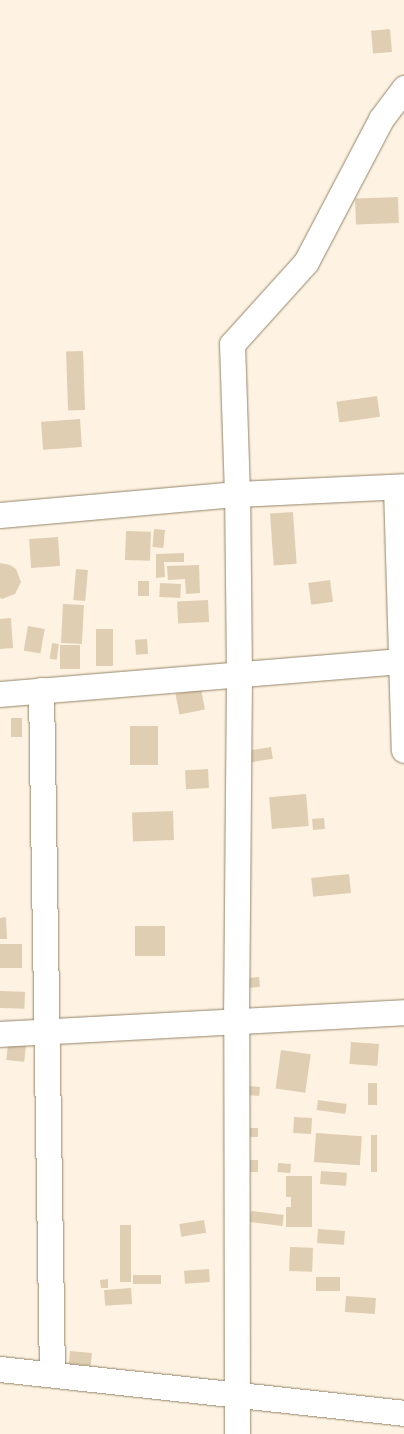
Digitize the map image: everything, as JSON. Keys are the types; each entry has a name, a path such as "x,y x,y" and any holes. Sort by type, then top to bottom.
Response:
{"street":[{"path":"237,1434 236,1021 239,674 237,494 232,344 306,262 382,119 404,88"},
{"path":"0,514 237,494 400,486 404,750"},
{"path":"0,694 403,661"},
{"path":"40,690 52,1374"},
{"path":"0,1034 404,1012"},
{"path":"0,1369 404,1413"}],"building":[{"path":"390,29 392,52 373,54 371,31"},
{"path":"398,197 399,223 356,224 355,199"},
{"path":"83,351 85,410 68,411 66,352"},
{"path":"377,396 380,417 339,423 336,402"},
{"path":"80,419 82,447 43,450 41,422"},
{"path":"293,512 297,564 274,565 270,514"},
{"path":"154,529 165,530 163,548 152,547"},
{"path":"126,531 151,532 150,561 125,560"},
{"path":"58,537 60,566 31,568 29,539"},
{"path":"184,553 184,562 164,562 165,577 156,578 156,554"},
{"path":"0,563 10,565 16,569 21,582 15,594 2,599 0,598"},
{"path":"199,565 200,593 186,594 185,579 168,580 167,566"},
{"path":"76,569 88,570 85,601 73,600"},
{"path":"330,580 333,602 311,605 308,583"},
{"path":"138,581 149,581 149,596 138,596"},
{"path":"160,583 181,584 180,598 159,597"},
{"path":"208,600 209,622 178,624 177,602"},
{"path":"63,604 84,605 82,644 61,643"},
{"path":"11,618 13,648 0,649 0,619"},
{"path":"28,626 45,629 40,654 24,651"},
{"path":"96,629 113,629 113,666 96,666"},
{"path":"147,639 148,654 136,655 135,640"},
{"path":"52,643 59,644 57,660 50,659"},
{"path":"60,645 80,645 80,669 60,669"},
{"path":"201,689 205,710 179,715 175,694"},
{"path":"11,718 22,718 22,737 11,737"},
{"path":"130,726 158,726 158,765 130,765"},
{"path":"271,747 273,759 244,763 242,752"},
{"path":"208,769 209,788 186,789 185,770"},
{"path":"306,794 309,826 272,829 269,797"},
{"path":"173,811 174,840 133,841 132,812"},
{"path":"324,818 325,829 313,830 312,819"},
{"path":"349,874 351,893 313,897 311,878"},
{"path":"6,917 7,939 0,939 0,918"},
{"path":"135,926 165,926 165,956 135,956"},
{"path":"0,944 22,944 22,968 0,968"},
{"path":"259,977 260,987 249,988 248,978"},
{"path":"0,991 25,992 24,1009 0,1008"},
{"path":"351,1042 379,1044 377,1066 349,1064"},
{"path":"8,1044 26,1046 24,1062 6,1060"},
{"path":"281,1050 311,1054 305,1093 276,1089"},
{"path":"368,1083 377,1083 377,1105 368,1105"},
{"path":"249,1086 260,1087 259,1096 248,1095"},
{"path":"318,1100 347,1104 345,1114 317,1110"},
{"path":"294,1117 312,1118 311,1134 293,1133"},
{"path":"250,1128 258,1128 258,1137 250,1137"},
{"path":"316,1133 362,1136 360,1165 314,1162"},
{"path":"371,1135 377,1135 377,1172 371,1172"},
{"path":"250,1160 258,1160 258,1172 250,1172"},
{"path":"278,1163 291,1164 290,1173 277,1172"},
{"path":"321,1171 347,1173 346,1186 320,1184"},
{"path":"286,1176 312,1176 312,1227 286,1227 286,1207 291,1207 291,1197 286,1197"},
{"path":"251,1211 284,1215 282,1226 250,1222"},
{"path":"204,1220 206,1233 181,1237 179,1224"},
{"path":"120,1225 131,1225 131,1282 120,1282"},
{"path":"318,1229 345,1231 344,1245 317,1243"},
{"path":"290,1247 313,1248 312,1272 289,1271"},
{"path":"209,1269 210,1282 185,1284 184,1271"},
{"path":"133,1275 161,1275 161,1284 133,1284"},
{"path":"316,1277 340,1277 340,1291 316,1291"},
{"path":"108,1279 108,1288 101,1288 100,1280"},
{"path":"131,1288 132,1304 105,1306 104,1290"},
{"path":"346,1296 376,1298 375,1314 345,1312"},
{"path":"70,1351 92,1353 91,1366 69,1364"}]}
